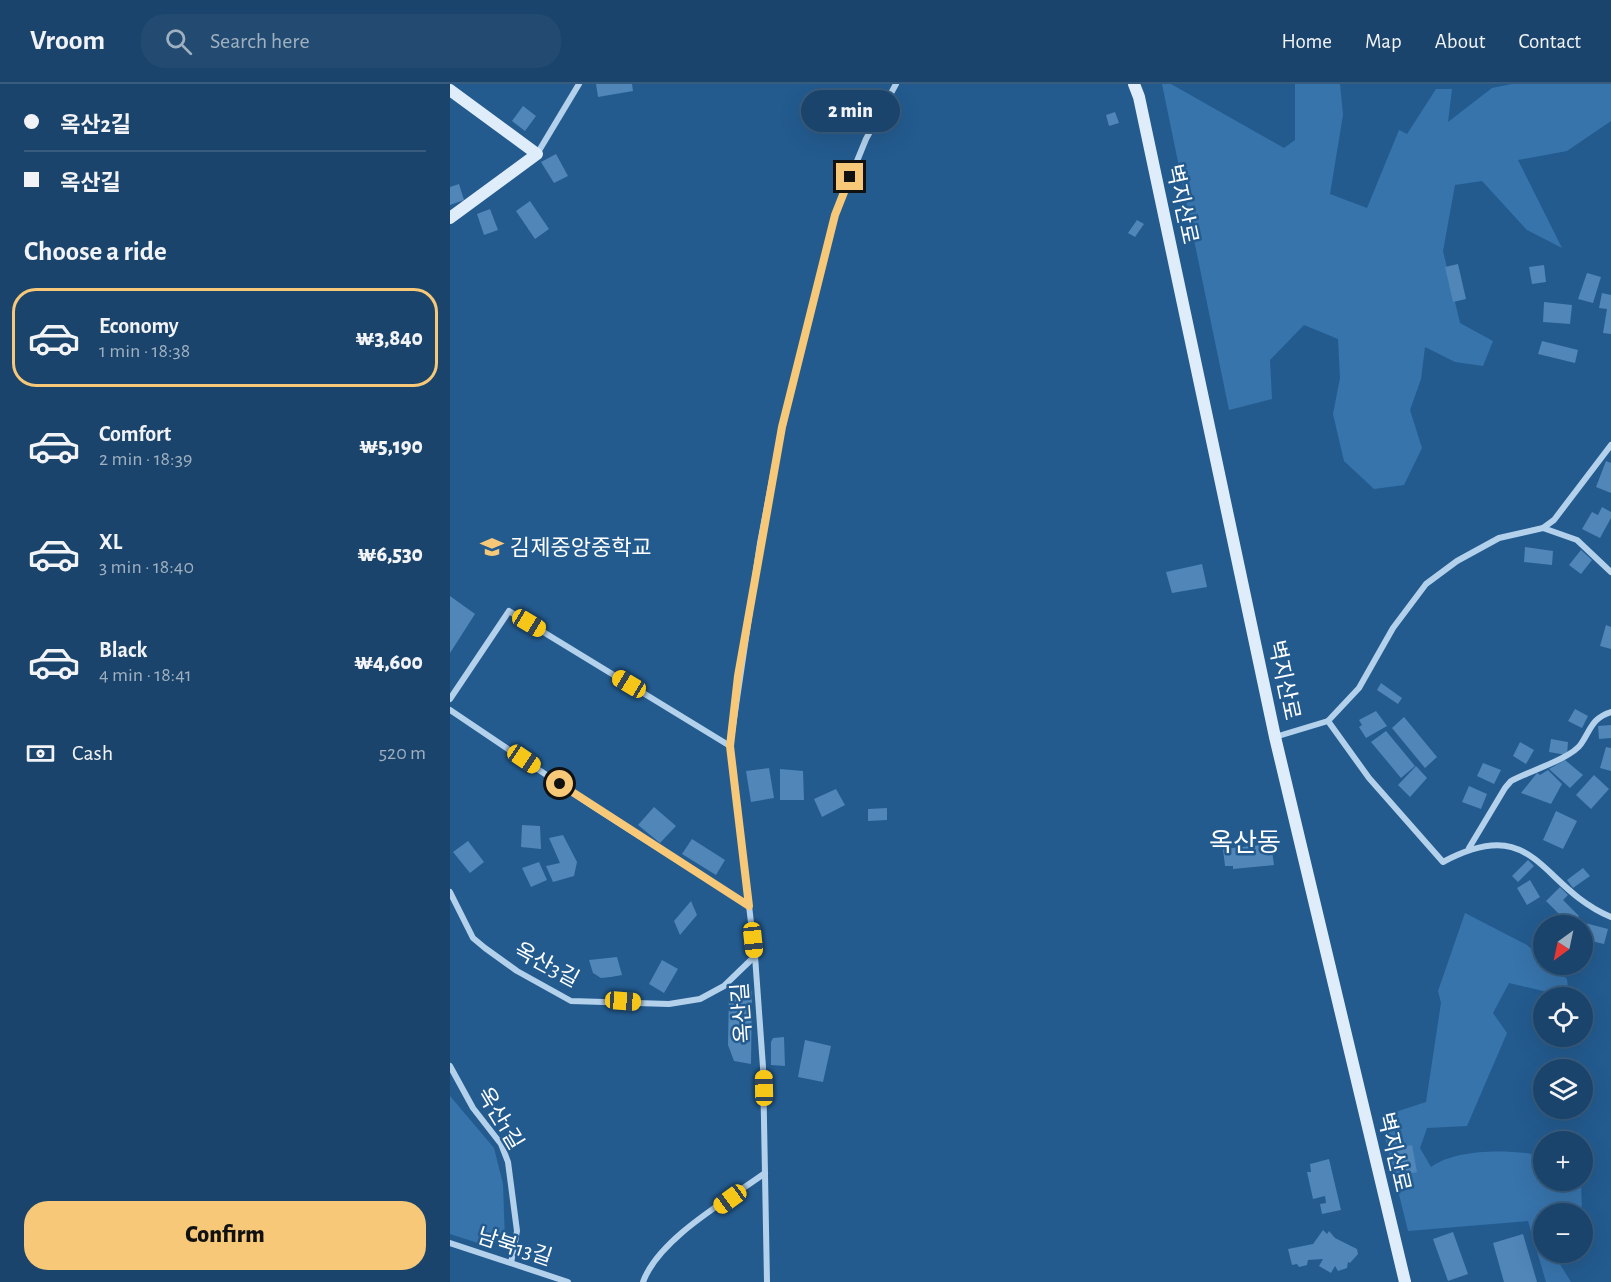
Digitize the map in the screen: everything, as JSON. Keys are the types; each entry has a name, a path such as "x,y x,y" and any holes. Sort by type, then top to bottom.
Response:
{"street":[{"path":"450,218 537,154 579,84"},
{"name":"옥산길","path":"767,1282 763,1067 749,906 730,746 760,543 782,427 835,215 866,139 896,84"},
{"name":"벽지산로","path":"1134,84 1139,97 1275,737 1405,1282"},
{"path":"450,90 537,154"},
{"path":"1275,737 1328,721 1359,688 1393,628 1426,584 1457,561 1499,538 1544,528 1554,519 1611,445"},
{"path":"1544,528 1577,540 1611,572"},
{"path":"450,699 509,611 730,746"},
{"path":"450,710 749,906"},
{"path":"1469,848 1511,781 1566,756 1580,746 1592,723 1599,716 1611,712"},
{"path":"1328,721 1369,778 1443,862 1469,848 1512,845 1540,862 1593,910 1611,917"},
{"name":"옥산3길","path":"450,892 473,938 517,972 571,1001 669,1004 700,999 724,986 754,956"},
{"name":"옥산1길","path":"450,1066 473,1108 501,1144 508,1162 516,1231 511,1263"},
{"path":"643,1282 648,1267 676,1238 765,1173"},
{"name":"남북13길","path":"450,1243 568,1282"}],"shaded area":[{"path":"1162,84 1171,84 1284,148 1295,140 1295,84 1340,84 1343,115 1330,194 1367,208 1399,130 1407,134 1436,89 1452,89 1448,122 1492,88 1512,84 1611,84 1611,121 1567,151 1518,160 1562,248 1527,230 1482,181 1455,185 1443,251 1460,323 1493,341 1483,366 1455,362 1425,347 1421,379 1410,410 1422,448 1404,485 1374,489 1344,461 1333,414 1340,378 1338,339 1304,325 1270,360 1272,399 1229,410"},
{"path":"1465,913 1533,950 1533,975 1562,975 1567,979 1568,987 1533,989 1509,983 1493,1013 1507,1033 1467,1126 1427,1128 1420,1148 1431,1167 1455,1156 1470,1153 1501,1151 1533,1154 1533,1191 1581,1191 1582,1203 1533,1203 1533,1238 1528,1221 1408,1231 1380,1117 1426,1102 1441,1003 1438,991"},
{"path":"450,1096 494,1148 503,1184 505,1242 481,1244 450,1234"},
{"path":"1540,1263 1559,1263 1571,1282 1546,1282"}],"building":[{"path":"596,84 632,84 633,91 598,97"},
{"path":"523,106 536,116 525,131 512,121"},
{"path":"1115,112 1119,123 1109,126 1106,115"},
{"path":"556,154 568,176 554,183 541,162"},
{"path":"459,184 464,200 450,205 450,187"},
{"path":"530,201 549,229 535,239 516,211"},
{"path":"490,209 498,230 484,235 477,214"},
{"path":"1137,220 1144,224 1135,237 1128,233"},
{"path":"1458,264 1466,299 1453,302 1445,267"},
{"path":"1544,265 1546,282 1532,284 1529,267"},
{"path":"1587,273 1601,277 1593,303 1578,299"},
{"path":"1602,293 1611,295 1611,334 1603,333 1607,309 1599,308"},
{"path":"1544,302 1572,305 1570,324 1543,322"},
{"path":"1542,341 1578,350 1575,363 1538,354"},
{"path":"1606,461 1611,463 1611,493 1596,487"},
{"path":"1602,507 1611,512 1611,518 1600,538 1582,529 1592,512 1598,515"},
{"path":"1525,547 1553,551 1552,565 1524,562"},
{"path":"1581,550 1592,560 1581,574 1569,565"},
{"path":"1202,564 1207,587 1172,593 1166,572"},
{"path":"450,596 475,614 450,653"},
{"path":"1606,625 1611,627 1611,649 1600,646"},
{"path":"1381,683 1402,698 1398,704 1377,690"},
{"path":"1575,709 1588,716 1582,728 1568,721"},
{"path":"1376,711 1387,726 1366,738 1359,727 1362,725 1359,720"},
{"path":"1404,717 1437,757 1425,768 1392,728"},
{"path":"1611,725 1611,738 1599,739 1598,726"},
{"path":"1386,731 1415,766 1401,778 1371,742"},
{"path":"1551,739 1568,742 1567,755 1549,752"},
{"path":"1520,742 1534,750 1526,764 1513,756"},
{"path":"1606,747 1611,748 1611,771 1600,768"},
{"path":"1565,760 1583,775 1570,788 1549,769"},
{"path":"1483,763 1501,770 1494,784 1477,776"},
{"path":"1416,766 1427,778 1410,797 1398,785"},
{"path":"769,768 774,798 751,802 746,771"},
{"path":"780,769 803,771 804,800 780,800"},
{"path":"1548,770 1562,784 1551,804 1521,793 1537,773 1540,775"},
{"path":"1594,775 1609,789 1591,809 1576,795"},
{"path":"1469,786 1487,794 1481,809 1462,802"},
{"path":"836,789 845,805 822,817 814,799"},
{"path":"654,807 676,826 660,843 638,825"},
{"path":"887,808 887,820 868,821 868,809"},
{"path":"1556,811 1577,821 1563,849 1543,840"},
{"path":"522,825 540,826 541,849 521,847"},
{"path":"563,835 577,862 574,876 553,882 546,866 560,863 549,838"},
{"path":"692,839 725,860 716,875 682,854"},
{"path":"468,841 484,862 470,873 453,852"},
{"path":"1271,844 1274,865 1233,869 1233,866 1225,866 1223,849"},
{"path":"1528,860 1534,866 1518,882 1512,876"},
{"path":"539,862 547,880 531,887 522,868"},
{"path":"1583,868 1590,876 1573,888 1567,880"},
{"path":"1530,880 1540,897 1527,905 1517,888"},
{"path":"1560,887 1568,895 1563,900 1578,915 1560,915 1546,901"},
{"path":"691,901 697,915 680,935 674,921"},
{"path":"1593,925 1608,929 1604,944 1593,942"},
{"path":"617,957 622,975 601,978 593,973 589,960"},
{"path":"662,960 678,969 664,993 649,984"},
{"path":"752,991 751,1064 734,1061 728,1045 729,992"},
{"path":"784,1037 785,1066 771,1065 771,1042 773,1038"},
{"path":"805,1040 831,1046 823,1082 798,1077"},
{"path":"1412,1145 1417,1172 1402,1175 1396,1148"},
{"path":"1329,1159 1341,1210 1322,1214 1320,1204 1326,1203 1325,1196 1313,1199 1307,1172 1311,1172 1310,1164"},
{"path":"1323,1230 1327,1234 1329,1231 1335,1238 1357,1249 1358,1254 1350,1263 1348,1262 1347,1268 1338,1271 1335,1266 1331,1273 1319,1266 1323,1259 1308,1260 1307,1265 1299,1267 1297,1264 1292,1265 1288,1249 1313,1244"},
{"path":"1453,1232 1468,1274 1448,1281 1433,1239"},
{"path":"1523,1234 1537,1282 1504,1282 1493,1243"}],"place":[{"name":"김제중앙중학교","path":"492,547"}],"district":[{"name":"옥산동","path":"1245,842"}],"route":[{"path":"560,784 749,906 730,746 738,676 782,427 812,315 835,215 850,177"}]}
